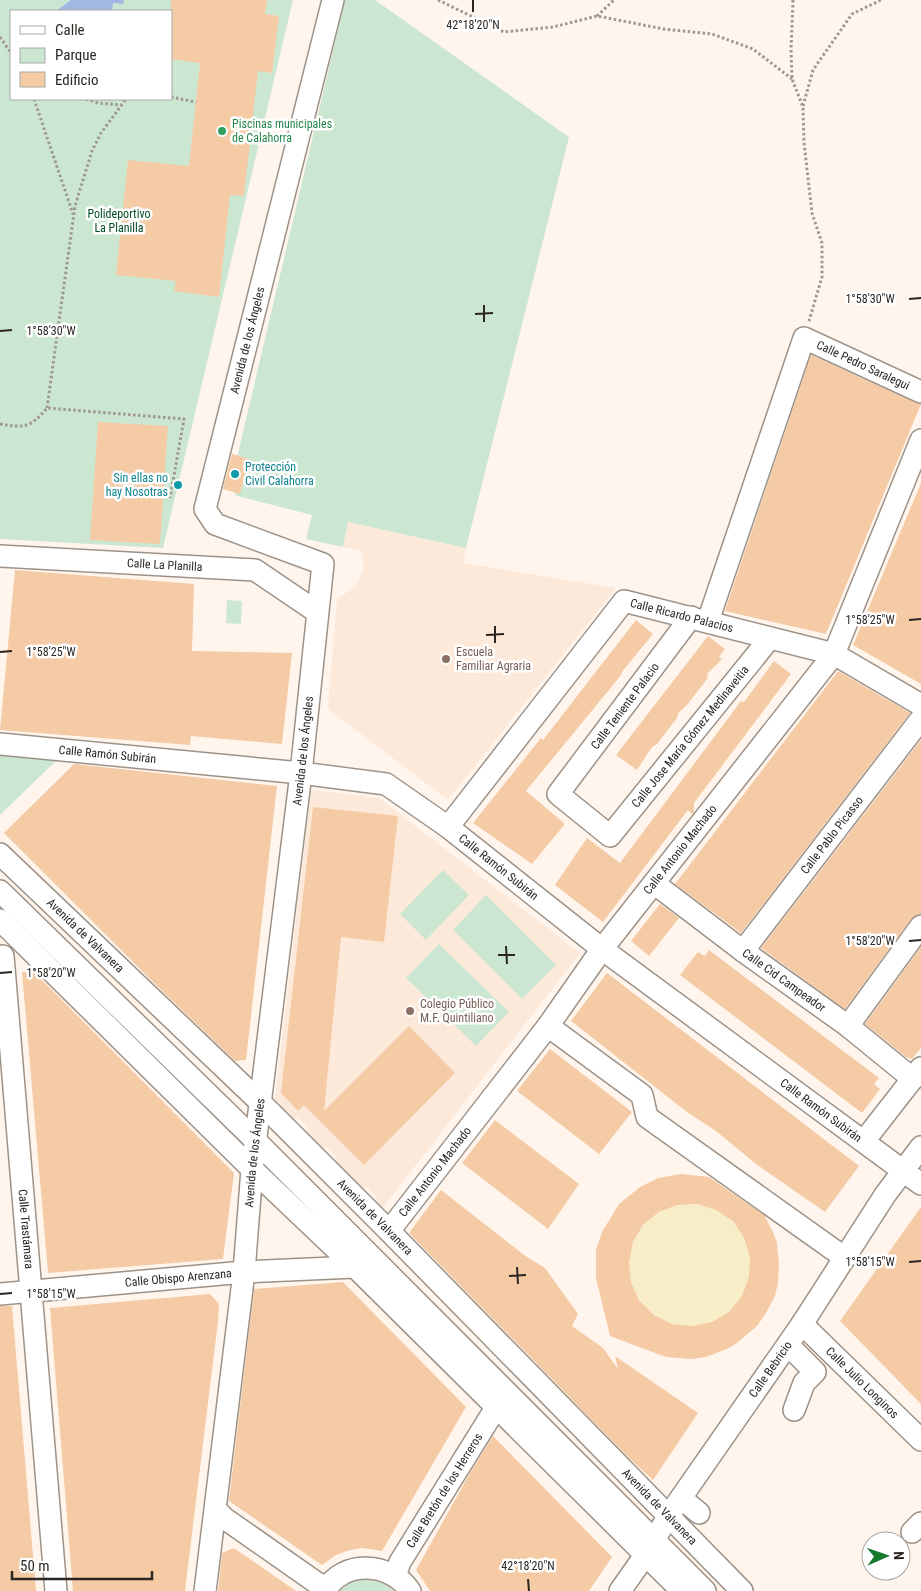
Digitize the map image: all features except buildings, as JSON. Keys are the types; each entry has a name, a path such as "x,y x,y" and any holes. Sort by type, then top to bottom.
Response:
{"street":[{"name":"Avenida de los Ángeles","path":"205,1591 244,1272 252,1169 301,773 323,564 215,524 205,509 333,0"},
{"name":"Calle Pedro Saralegui","path":"804,338 921,392"},
{"name":"Calle Teniente Palacio","path":"610,836 558,794 700,619 804,338"},
{"name":"Calle Antonio Machado","path":"389,1231 548,1026 602,949 834,654 921,440"},
{"name":"Calle La Planilla","path":"0,560 255,570 317,612"},
{"name":"Calle Ricardo Palacios","path":"448,827 624,601 834,654 921,705"},
{"name":"Calle Jose María Gómez Medinaveitia","path":"610,836 770,638"},
{"name":"Calle Pablo Picasso","path":"743,951 921,719"},
{"name":"Calle Ramón Subirán","path":"0,744 301,773 386,784 448,827 602,949 921,1184"},
{"name":"Avenida de Valvanera","path":"0,854 260,1102 742,1591"},
{"name":"Calle Cid Campeador","path":"655,884 743,951 917,1074"},
{"path":"0,890 256,1140 650,1546 682,1591"},
{"path":"0,920 252,1169 497,1406 650,1546 705,1591"},
{"path":"848,1026 921,926"},
{"path":"1,956 18,937"},
{"name":"Calle Trastámara","path":"1,956 32,1292 56,1591"},
{"path":"548,1026 642,1095 647,1117 845,1258"},
{"path":"864,1141 917,1074"},
{"name":"Calle Bebricio","path":"620,1591 669,1515 788,1345 885,1195 921,1147"},
{"name":"Calle Obispo Arenzana","path":"0,1294 244,1272 355,1267"},
{"name":"Calle Julio Longinos","path":"802,1324 921,1440"},
{"path":"788,1345 815,1372 804,1383 794,1410"},
{"name":"Calle Bretón de los Herreros","path":"395,1576 400,1562 497,1406"},
{"path":"681,1498 699,1513"},
{"path":"216,1510 232,1524 326,1589 338,1577 351,1570 366,1568 381,1569 395,1576 410,1591"}],"path":[{"path":"438,0 504,32 552,27 597,16 664,29 712,34 753,49 792,80"},
{"path":"597,16 614,0"},
{"path":"793,0 792,80 802,107 812,213 822,243 822,277 804,338"},
{"path":"802,107 813,70 852,14 881,0"},
{"path":"0,37 10,52"},
{"path":"172,98 196,102"},
{"path":"34,100 74,215"},
{"path":"89,100 98,103 122,105"},
{"path":"0,424 22,427 36,420 46,408 75,206 92,151 101,133 125,100"},
{"path":"46,408 184,419 170,498"}],"shaded area":[{"name":"Escuela Familiar Agraria","path":"348,522 466,548 464,563 616,588 448,800 328,709 337,599 356,586 364,568 362,551 343,547"},
{"name":"Colegio Público M.F. Quintiliano","path":"311,790 379,798 580,953 382,1209 374,1202 377,1198 367,1187 363,1190 334,1161 337,1158 326,1147 323,1150 304,1131 308,1128 299,1118 293,1120 276,1103 275,1099"}],"green space":[{"name":"Polideportivo La Planilla","path":"0,0 293,0 163,548 0,539"},
{"path":"345,0 375,0 569,137 466,548 348,522 343,547 306,539 312,515 237,496 230,487"},
{"path":"227,600 242,601 241,624 226,623"},
{"path":"0,751 59,758 0,815"},
{"path":"443,870 469,895 426,940 400,914"},
{"path":"486,895 556,965 522,999 453,930"},
{"path":"439,944 509,1012 476,1046 406,978"},
{"path":"362,1580 379,1582 387,1585 394,1591 339,1591 350,1583"}],"sand":[{"path":"690,1204 713,1209 733,1222 746,1242 751,1265 746,1288 733,1308 713,1321 690,1326 667,1321 647,1308 634,1288 629,1265 634,1242 647,1222 667,1209"}],"water":[{"path":"71,0 124,0 123,4 113,3 112,10 57,10"}],"place":[{"name":"Piscinas municipales de Calahorra","path":"222,131"},
{"name":"Protección Civil Calahorra","path":"235,474"},
{"name":"Sin ellas no hay Nosotras","path":"178,485"},
{"name":"Escuela Familiar Agraria","path":"446,659"},
{"name":"Colegio Público M.F. Quintiliano","path":"410,1011"}]}
